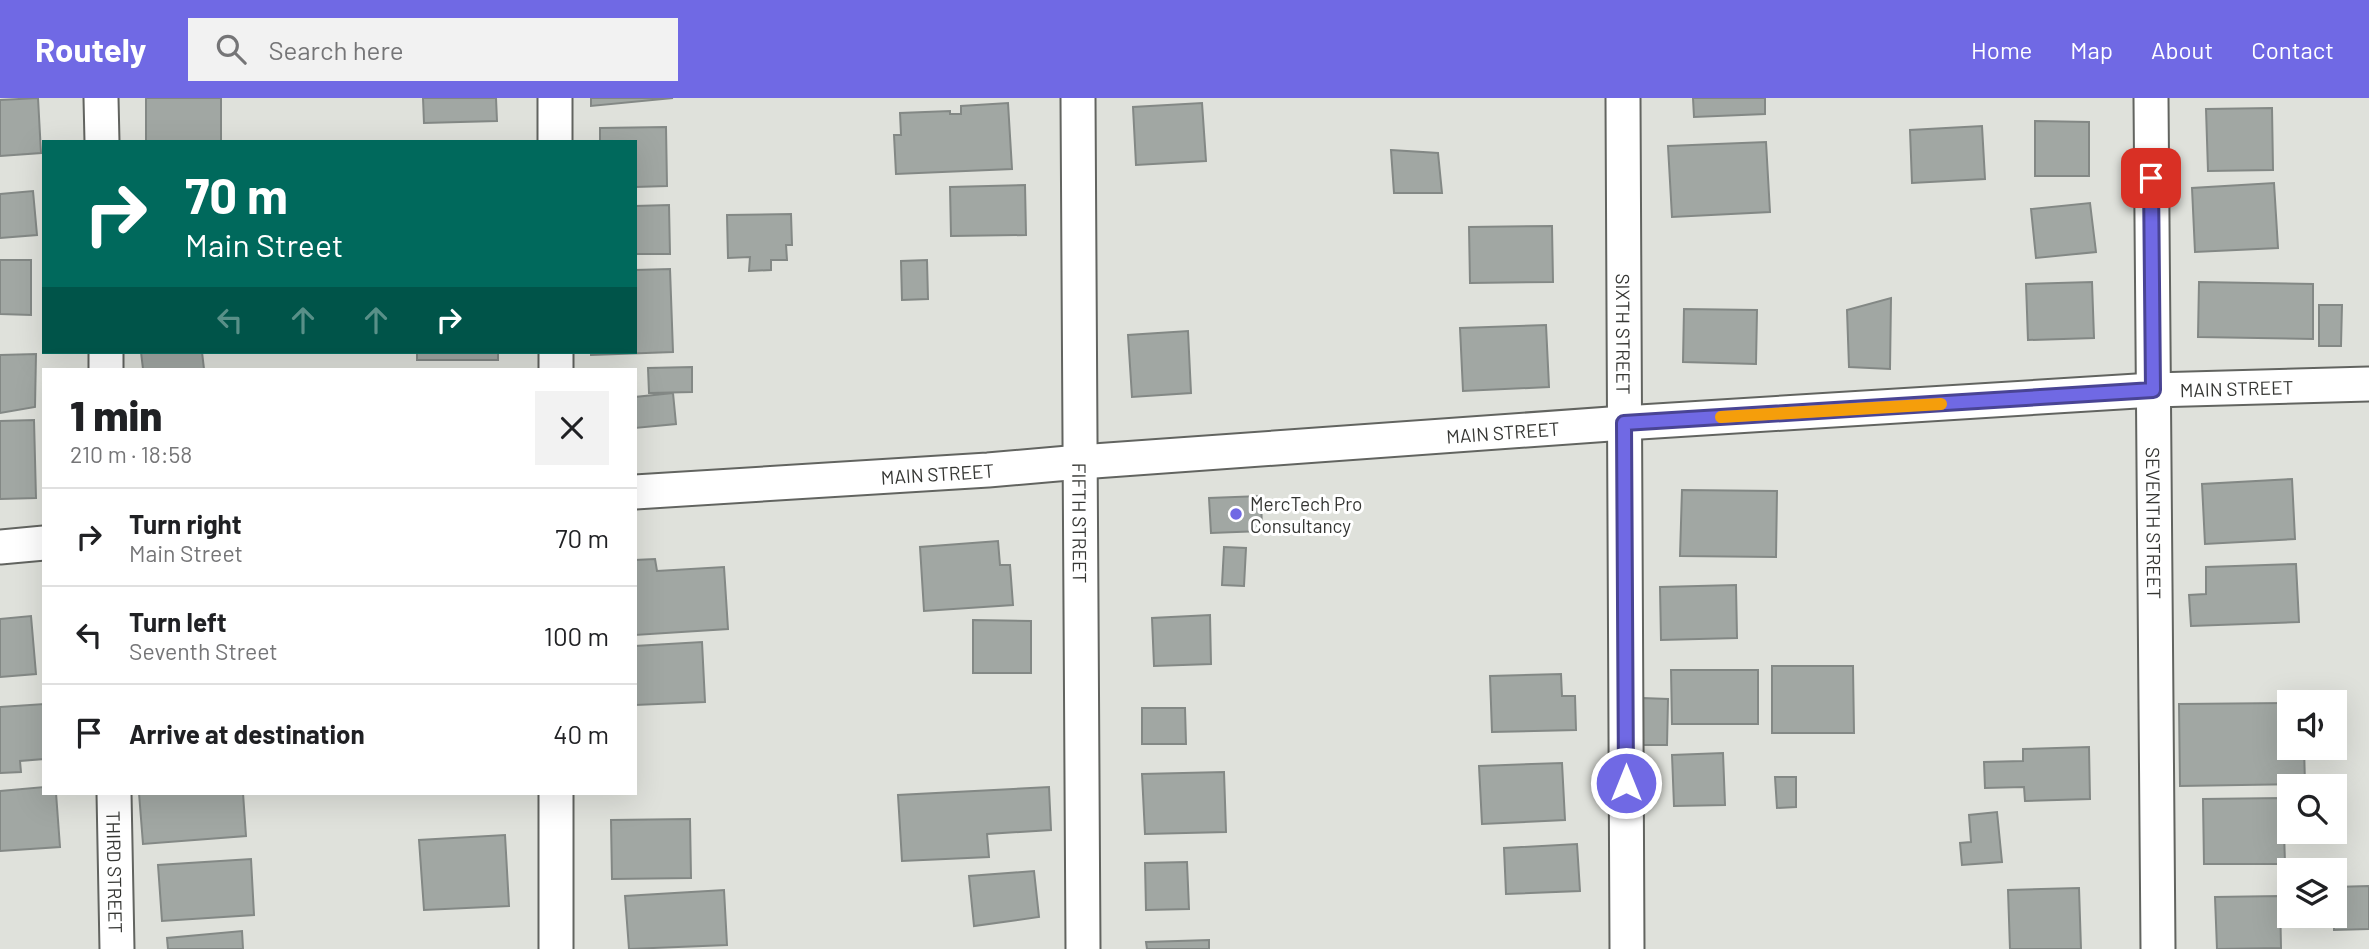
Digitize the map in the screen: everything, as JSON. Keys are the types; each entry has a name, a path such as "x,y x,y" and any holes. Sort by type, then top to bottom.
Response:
{"street":[{"path":"101,98 102,140"},
{"path":"555,98 555,140"},
{"name":"FIFTH STREET","path":"1078,98 1083,949"},
{"name":"SIXTH STREET","path":"1623,98 1627,949"},
{"name":"SEVENTH STREET","path":"2151,98 2158,949"},
{"name":"MAIN STREET","path":"637,492 988,470 1624,423 2153,390 2369,384"},
{"path":"0,547 42,543"},
{"name":"THIRD STREET","path":"114,795 117,949"},
{"path":"556,795 556,949"}],"building":[{"path":"38,98 41,153 0,156 0,100"},
{"path":"146,98 221,98 221,140 146,140"},
{"path":"423,98 496,98 497,121 424,123"},
{"path":"591,98 673,98 591,106"},
{"path":"1693,98 1765,98 1765,114 1694,117"},
{"path":"1008,103 1012,169 896,174 894,135 901,135 900,113 950,111 950,114 961,114 961,106"},
{"path":"1202,103 1206,161 1136,165 1133,107"},
{"path":"2272,108 2273,170 2208,171 2206,109"},
{"path":"2035,121 2089,122 2089,176 2035,176"},
{"path":"1982,126 1985,179 1912,183 1910,130"},
{"path":"666,127 667,186 637,187 637,140 600,140 600,128"},
{"path":"1766,142 1770,212 1672,217 1668,146"},
{"path":"1391,150 1438,153 1442,193 1394,193"},
{"path":"2274,183 2278,248 2195,252 2192,188"},
{"path":"1025,185 1026,235 951,236 950,187"},
{"path":"33,191 37,235 0,238 0,194"},
{"path":"2090,203 2096,252 2036,258 2031,209"},
{"path":"669,205 670,254 637,254 637,206"},
{"path":"791,214 792,245 786,245 787,260 771,260 771,270 749,271 750,257 728,258 727,215"},
{"path":"1552,226 1553,282 1470,283 1469,227"},
{"path":"0,260 31,260 31,315 0,314"},
{"path":"927,260 928,299 902,300 901,261"},
{"path":"670,269 673,352 637,353 637,270"},
{"path":"2092,282 2094,338 2028,340 2026,284"},
{"path":"2199,282 2313,284 2313,339 2198,337"},
{"path":"1891,298 1890,369 1849,367 1847,310"},
{"path":"2319,305 2342,305 2341,346 2319,346"},
{"path":"1684,309 1757,310 1756,364 1683,362"},
{"path":"1546,325 1549,387 1463,391 1460,328"},
{"path":"1188,331 1191,393 1132,397 1128,335"},
{"path":"36,354 35,407 0,413 0,355"},
{"path":"141,354 202,354 204,368 143,368"},
{"path":"417,354 498,354 498,360 417,360"},
{"path":"692,367 692,392 649,393 648,368"},
{"path":"673,393 676,424 637,428 637,397"},
{"path":"34,420 36,498 0,499 0,421"},
{"path":"2292,479 2295,539 2205,544 2202,484"},
{"path":"1682,490 1777,491 1776,557 1680,556"},
{"name":"MercTech Pro Consultancy","path":"1261,496 1262,531 1211,533 1209,498"},
{"path":"998,541 1000,565 1010,565 1013,605 924,611 920,547"},
{"path":"1224,547 1246,548 1244,586 1222,585"},
{"path":"655,559 657,571 724,567 728,629 637,635 637,560"},
{"path":"2296,564 2299,622 2191,626 2189,595 2206,594 2206,567"},
{"path":"1736,585 1737,638 1661,640 1660,587"},
{"path":"1210,615 1211,664 1154,666 1152,618"},
{"path":"31,616 36,674 0,677 0,619"},
{"path":"973,620 1031,621 1031,673 973,673"},
{"path":"702,642 705,702 637,705 637,646"},
{"path":"1772,666 1853,666 1854,733 1772,733"},
{"path":"1671,670 1758,670 1758,724 1672,724"},
{"path":"1561,674 1562,696 1575,696 1576,730 1492,732 1490,676"},
{"path":"1642,698 1668,699 1667,745 1641,745"},
{"path":"2277,703 2277,760 2304,760 2305,774 2277,774 2277,784 2180,786 2179,704"},
{"path":"42,704 42,759 20,761 21,772 0,773 0,707"},
{"path":"1142,708 1185,708 1186,744 1142,744"},
{"path":"2089,747 2090,799 2025,801 2024,787 1985,788 1984,762 2023,761 2023,749"},
{"path":"1723,753 1725,805 1674,806 1672,755"},
{"path":"1562,763 1565,820 1482,824 1479,766"},
{"path":"1224,772 1226,832 1145,834 1142,774"},
{"path":"1775,777 1796,777 1796,807 1777,808"},
{"path":"42,787 42,795 56,795 60,847 0,851 0,791"},
{"path":"1049,787 1051,830 987,834 989,857 902,861 898,795"},
{"path":"139,795 243,795 246,836 143,844"},
{"path":"2277,798 2277,844 2284,844 2285,858 2277,858 2277,864 2204,864 2203,799"},
{"path":"1997,812 2002,862 1962,865 1960,843 1971,842 1969,815"},
{"path":"690,819 691,878 612,879 611,820"},
{"path":"505,835 509,906 424,910 419,840"},
{"path":"1577,844 1580,891 1506,894 1504,848"},
{"path":"251,859 254,915 162,921 158,865"},
{"path":"1187,862 1189,909 1146,910 1145,863"},
{"path":"1034,871 1039,917 974,926 969,876"},
{"path":"2369,886 2369,929 2334,930 2347,928 2347,887"},
{"path":"2079,888 2081,949 2010,949 2008,890"},
{"path":"724,890 727,945 629,949 625,896"},
{"path":"2277,896 2277,928 2281,928 2281,948 2217,949 2215,897"},
{"path":"242,931 243,949 168,949 167,938"},
{"path":"1209,940 1209,949 1147,949 1146,942"}],"slow traffic":[{"path":"1721,417 1941,404"}],"place":[{"name":"MercTech Pro Consultancy","path":"1236,514"}],"route":[{"path":"1626,783 1624,423 2153,390 2151,178"}]}
